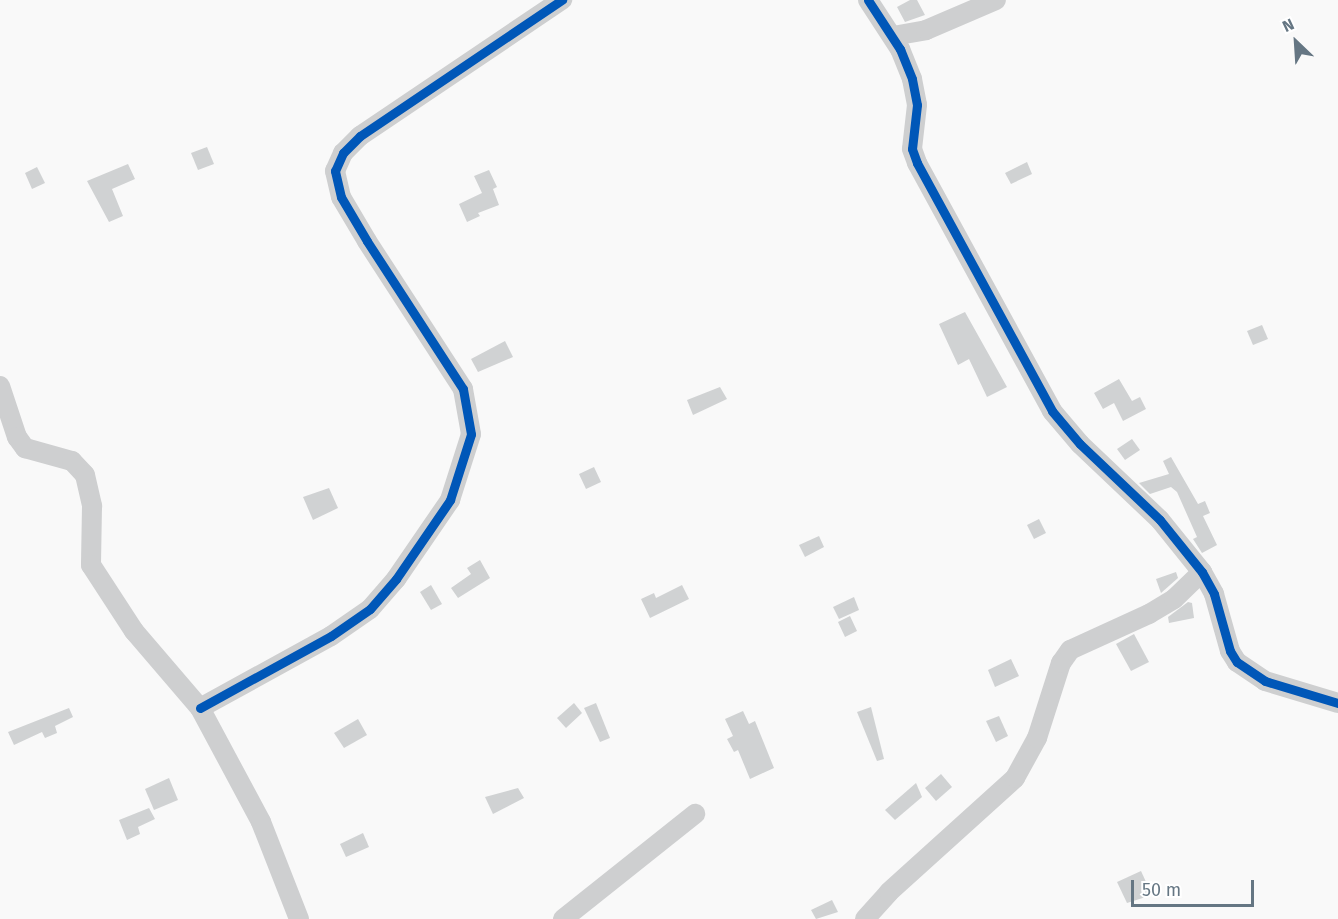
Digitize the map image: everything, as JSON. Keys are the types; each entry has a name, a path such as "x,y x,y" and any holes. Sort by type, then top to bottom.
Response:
{"street":[{"path":"200,708 331,636 370,609 403,570 450,500 471,434 463,389 367,241 339,191 335,171 343,153 360,136 562,0"},
{"path":"868,0 893,36 914,89 912,149 917,163 1043,398 1070,434 1160,520 1202,573 1214,594 1230,651 1237,662 1265,681 1338,703"},
{"path":"893,36 939,25 996,0"},
{"path":"0,386 17,437 26,448 72,461 85,475 92,506 91,565 134,631 200,708 261,822 299,919"},
{"path":"865,919 897,885 1016,778 1037,738 1060,663 1070,650 1149,614 1174,599 1202,573"},
{"path":"563,919 695,814"}],"building":[{"path":"910,0 917,0 925,15 905,22 897,7"},
{"path":"207,147 214,164 198,170 191,153"},
{"path":"1027,162 1032,174 1011,184 1005,173"},
{"path":"128,164 135,179 112,189 123,216 109,222 87,181"},
{"path":"37,167 45,183 32,189 25,173"},
{"path":"489,170 497,187 493,189 499,205 478,213 480,216 467,222 459,204 482,193 474,176"},
{"path":"965,312 1007,387 987,397 969,359 958,365 939,324"},
{"path":"1262,325 1268,339 1253,345 1247,331"},
{"path":"505,341 513,357 478,372 471,359"},
{"path":"1119,379 1132,401 1140,397 1146,409 1123,421 1114,403 1103,409 1094,393"},
{"path":"720,387 727,399 693,415 687,400"},
{"path":"1132,439 1140,450 1125,460 1117,449"},
{"path":"1171,457 1198,504 1205,501 1210,513 1203,516 1217,545 1202,553 1193,539 1197,537 1177,492 1171,487 1150,494 1139,483 1169,474 1163,461"},
{"path":"594,467 601,482 586,489 579,474"},
{"path":"329,488 338,508 313,520 303,497"},
{"path":"1039,519 1046,533 1034,539 1027,525"},
{"path":"819,536 824,547 805,557 799,545"},
{"path":"480,560 490,578 458,598 451,588 471,574 467,568"},
{"path":"1176,572 1178,578 1161,593 1156,579"},
{"path":"431,585 442,604 431,610 420,592"},
{"path":"682,585 689,599 650,618 641,599 654,593 656,598"},
{"path":"854,597 859,610 839,619 833,607"},
{"path":"1188,602 1192,603 1194,618 1169,623 1168,617"},
{"path":"850,616 857,631 845,637 838,622"},
{"path":"1134,634 1149,662 1131,671 1116,644"},
{"path":"1011,659 1019,676 995,687 988,670"},
{"path":"574,703 582,713 566,728 557,718"},
{"path":"596,703 610,738 600,742 584,708"},
{"path":"871,707 884,759 877,761 857,712"},
{"path":"69,708 73,717 55,726 57,733 45,738 42,732 14,745 8,732"},
{"path":"743,711 749,724 755,721 774,768 750,779 738,750 734,752 727,739 733,736 725,719"},
{"path":"999,716 1008,736 996,742 986,721"},
{"path":"358,719 367,735 344,748 334,733"},
{"path":"941,774 952,787 936,801 925,788"},
{"path":"169,778 178,800 154,810 145,789"},
{"path":"916,783 922,797 895,820 885,810"},
{"path":"518,788 524,798 493,814 485,797"},
{"path":"149,808 155,819 138,827 140,834 127,840 119,820"},
{"path":"363,833 369,847 346,857 340,844"},
{"path":"1141,871 1152,895 1127,903 1117,882"},
{"path":"832,900 838,912 816,919 811,910"}],"cycle path":[{"path":"200,708 331,636 370,609 396,579 450,500 471,434 463,389 341,197 335,171 343,153 360,136 562,0"},
{"path":"868,0 900,49 912,79 917,105 912,149 917,163 1052,411 1080,444 1160,520 1202,572 1214,594 1230,651 1237,662 1265,681 1338,703"}]}
